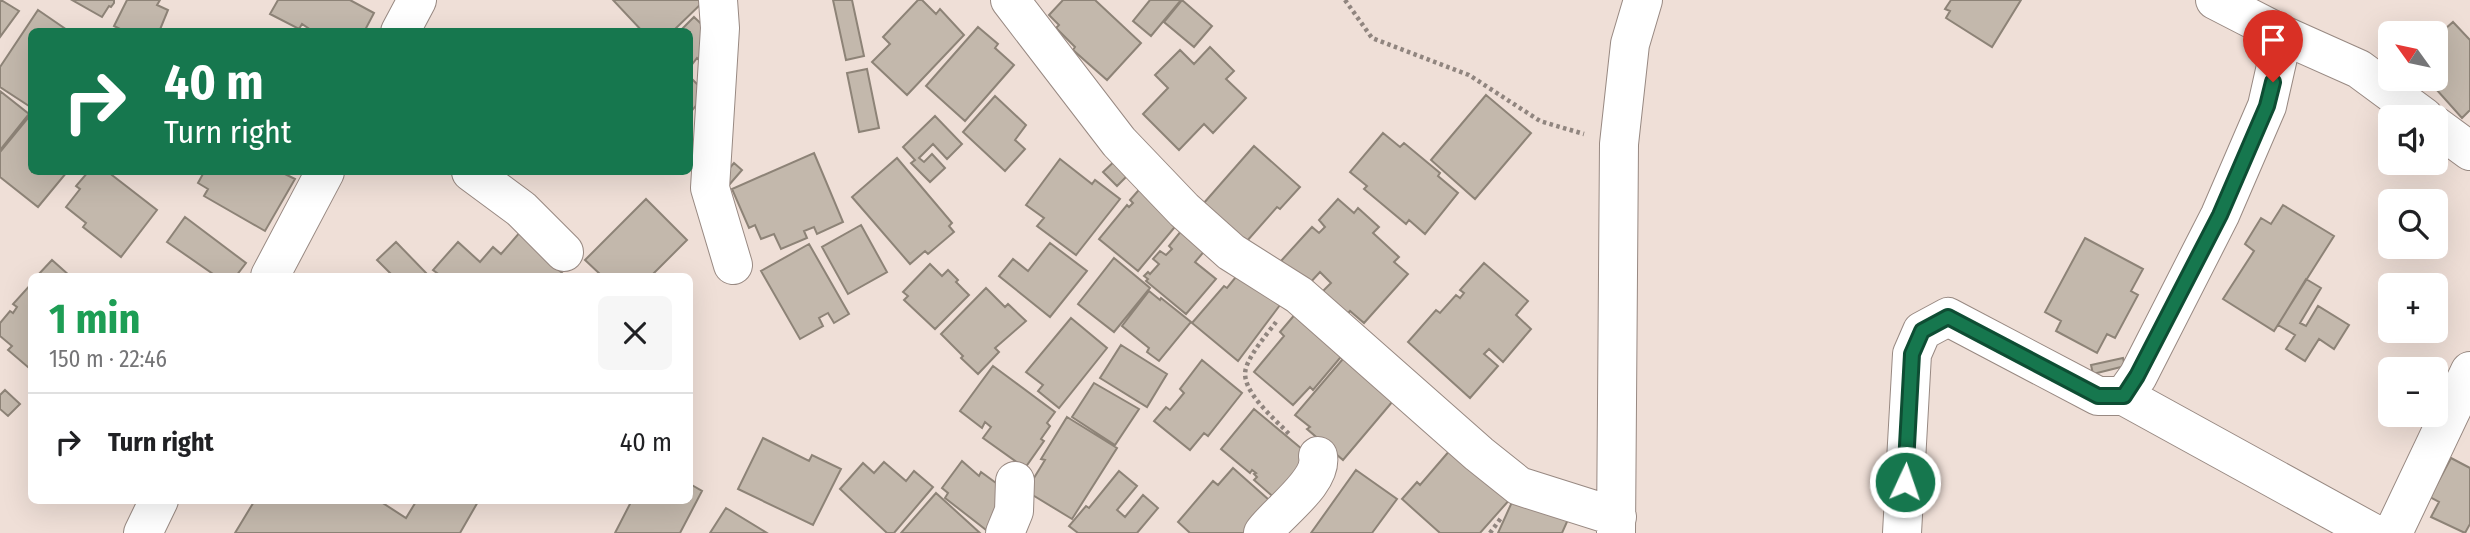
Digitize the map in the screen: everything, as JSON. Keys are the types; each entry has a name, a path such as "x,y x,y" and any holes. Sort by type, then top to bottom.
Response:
{"street":[{"path":"402,28 416,0"},
{"path":"718,0 720,27 710,188 733,265"},
{"path":"1010,0 1119,142 1184,210 1231,252 1299,295 1459,437 1519,486 1617,525 1619,144 1630,44 1643,0"},
{"path":"2215,0 2283,35 2359,69 2408,105"},
{"path":"2124,396 2137,376 2220,215 2267,106 2283,35"},
{"path":"2448,135 2470,151"},
{"path":"272,273 323,175"},
{"path":"475,175 521,208 564,252"},
{"path":"1902,533 1912,354 1922,331 1948,317 2098,396 2124,396 2373,533"},
{"path":"2393,533 2470,371"},
{"path":"1263,533 1306,488 1318,471 1318,456"},
{"path":"1005,533 1014,511 1015,481"},
{"path":"143,533 157,504"}],"path":[{"path":"1345,0 1372,38 1469,75 1540,121 1619,144"},
{"path":"1299,295 1288,305 1245,369 1246,385 1290,435 1318,456"}],"building":[{"path":"1,0 19,11 0,37 0,2"},
{"path":"72,0 114,0 114,3 102,17"},
{"path":"127,0 160,0 157,5 168,10 161,28 114,26"},
{"path":"278,0 350,0 374,13 366,28 308,28 302,24 297,28 270,14"},
{"path":"613,0 705,0 676,28 639,28"},
{"path":"833,0 852,0 864,56 846,60"},
{"path":"918,0 922,0 936,14 940,9 964,35 907,95 872,62 890,44 883,37"},
{"path":"1063,0 1095,0 1141,43 1107,80 1073,50 1075,47 1056,28 1059,25 1049,15"},
{"path":"1150,0 1181,0 1151,36 1133,21"},
{"path":"1182,0 1212,26 1194,47 1164,22"},
{"path":"1951,0 2021,0 1992,47 1946,18 1950,11 1945,9"},
{"path":"38,10 64,28 28,28 28,105 0,87 0,67"},
{"path":"694,17 714,36 702,63 697,58 693,63 693,28 683,28"},
{"path":"2453,22 2470,40 2470,110 2462,118 2438,91 2448,91 2448,26"},
{"path":"978,27 998,44 995,48 1014,65 965,121 926,86"},
{"path":"1210,47 1234,71 1226,79 1246,98 1213,133 1204,124 1179,150 1143,114 1168,88 1155,75 1180,50 1194,64"},
{"path":"867,69 879,128 859,132 847,73"},
{"path":"693,80 706,93 693,109"},
{"path":"0,91 28,115 0,150"},
{"path":"1486,95 1531,133 1475,199 1431,160"},
{"path":"995,96 1026,125 1015,140 1025,149 1005,171 963,132"},
{"path":"935,116 962,144 947,159 933,144 919,158 924,162 932,154 945,168 930,182 911,163 915,160 903,147"},
{"path":"28,118 28,175 65,175 38,207 0,177 0,152"},
{"path":"1383,133 1400,147 1404,143 1440,173 1438,176 1458,193 1425,234 1409,220 1406,224 1364,189 1367,186 1350,172"},
{"path":"1254,146 1300,187 1280,209 1277,207 1239,250 1196,212"},
{"path":"814,153 843,222 817,234 814,227 804,231 807,238 781,249 774,234 761,239 755,225 749,228 732,189"},
{"path":"1119,157 1132,171 1117,186 1103,172"},
{"path":"897,158 952,223 949,226 954,232 928,254 925,251 910,264 852,197"},
{"path":"1060,159 1092,184 1095,180 1120,199 1076,255 1037,226 1044,218 1026,205"},
{"path":"734,163 742,170 722,193 714,186"},
{"path":"85,175 112,175 157,210 121,257 83,227 86,223 66,207 80,189 76,186"},
{"path":"202,175 287,175 295,179 265,231 204,196 208,189 198,183"},
{"path":"1145,183 1184,216 1138,271 1099,239 1127,205 1129,207 1133,203 1130,200"},
{"path":"646,199 687,240 654,273 599,273 585,260"},
{"path":"1338,199 1354,213 1358,208 1379,227 1373,233 1399,257 1394,262 1408,274 1364,323 1350,311 1344,318 1319,295 1331,283 1320,272 1308,285 1281,261 1312,227 1319,233 1325,227 1319,220"},
{"path":"2283,205 2334,236 2274,331 2223,299 2254,251 2245,244 2261,218 2271,224"},
{"path":"185,217 246,263 238,273 212,273 167,242"},
{"path":"1190,220 1214,240 1195,262 1216,279 1186,314 1146,281 1148,279 1144,276 1148,272 1150,274 1159,264 1153,259 1160,251 1166,255 1172,249 1169,246"},
{"path":"861,225 887,272 848,294 822,247"},
{"path":"521,231 562,273 437,273 433,270 458,242 480,262 493,247 501,254"},
{"path":"2085,238 2143,269 2131,291 2138,295 2115,338 2107,334 2097,353 2056,331 2061,321 2045,312"},
{"path":"396,242 426,273 390,273 377,260"},
{"path":"1050,243 1087,271 1050,317 999,276 1013,259 1028,271"},
{"path":"809,244 849,314 834,323 828,313 819,318 823,326 800,339 761,271"},
{"path":"1114,258 1150,288 1114,332 1078,304"},
{"path":"52,260 67,273 40,273"},
{"path":"1484,263 1528,301 1516,315 1531,329 1503,362 1489,349 1484,354 1498,366 1470,398 1408,342 1436,310 1440,313 1456,295 1460,298 1464,293 1460,290"},
{"path":"930,264 942,276 948,270 969,295 935,329 904,300 908,296 903,292"},
{"path":"1244,267 1283,301 1238,361 1192,323"},
{"path":"2306,279 2321,288 2300,323 2306,326 2318,306 2349,325 2334,349 2319,339 2305,361 2286,349 2295,335 2278,325"},
{"path":"28,287 28,367 8,350 12,346 0,336 0,323 10,311 13,313 17,307 13,304"},
{"path":"986,288 1005,307 1008,304 1026,321 995,348 999,352 978,374 941,334"},
{"path":"1149,291 1191,322 1159,361 1147,352 1149,348 1122,326"},
{"path":"1297,312 1345,352 1313,390 1310,387 1293,405 1254,372 1284,336 1280,332"},
{"path":"1071,318 1107,348 1059,408 1038,391 1043,385 1026,372"},
{"path":"1121,345 1167,374 1147,407 1100,378"},
{"path":"1348,353 1398,395 1343,460 1295,415"},
{"path":"2123,358 2125,366 2093,374 2091,365"},
{"path":"1202,360 1242,393 1208,436 1204,433 1190,450 1154,421 1166,407 1170,410 1184,393 1180,389"},
{"path":"993,366 1055,412 1047,423 1050,426 1041,439 1044,441 1025,468 983,438 991,427 985,422 982,428 960,411"},
{"path":"1094,383 1139,409 1115,445 1072,417"},
{"path":"5,390 20,404 8,416 0,409 0,395"},
{"path":"1254,409 1314,459 1278,501 1254,480 1256,473 1252,470 1250,473 1221,449"},
{"path":"1067,417 1117,448 1072,519 1026,491 1045,460 1041,459"},
{"path":"763,438 809,461 812,455 841,469 813,525 738,489"},
{"path":"1451,449 1511,498 1480,533 1440,533 1402,499 1417,482 1420,485"},
{"path":"2451,458 2470,468 2470,524 2465,533 2431,517 2439,502 2430,497"},
{"path":"962,461 979,476 981,472 1007,491 990,533 945,498 948,493 942,488"},
{"path":"884,462 906,481 914,471 933,487 894,533 887,533 840,489 863,463 874,473"},
{"path":"1233,468 1269,500 1250,533 1190,533 1178,522 1213,481 1218,485"},
{"path":"1356,470 1397,499 1372,533 1311,533"},
{"path":"1119,471 1137,486 1117,510 1125,517 1143,495 1158,508 1137,533 1078,533 1069,526 1086,506 1089,508"},
{"path":"693,486 702,491 680,533 615,533 630,504 693,504"},
{"path":"1517,491 1570,515 1562,533 1498,533"},
{"path":"936,493 980,533 901,533"},
{"path":"253,504 384,504 406,518 415,504 477,504 460,533 235,533"},
{"path":"726,508 767,533 710,533"}],"route":[{"path":"1905,482 1912,354 1922,331 1948,317 2098,396 2124,396 2137,376 2220,215 2267,106 2273,82"}]}
